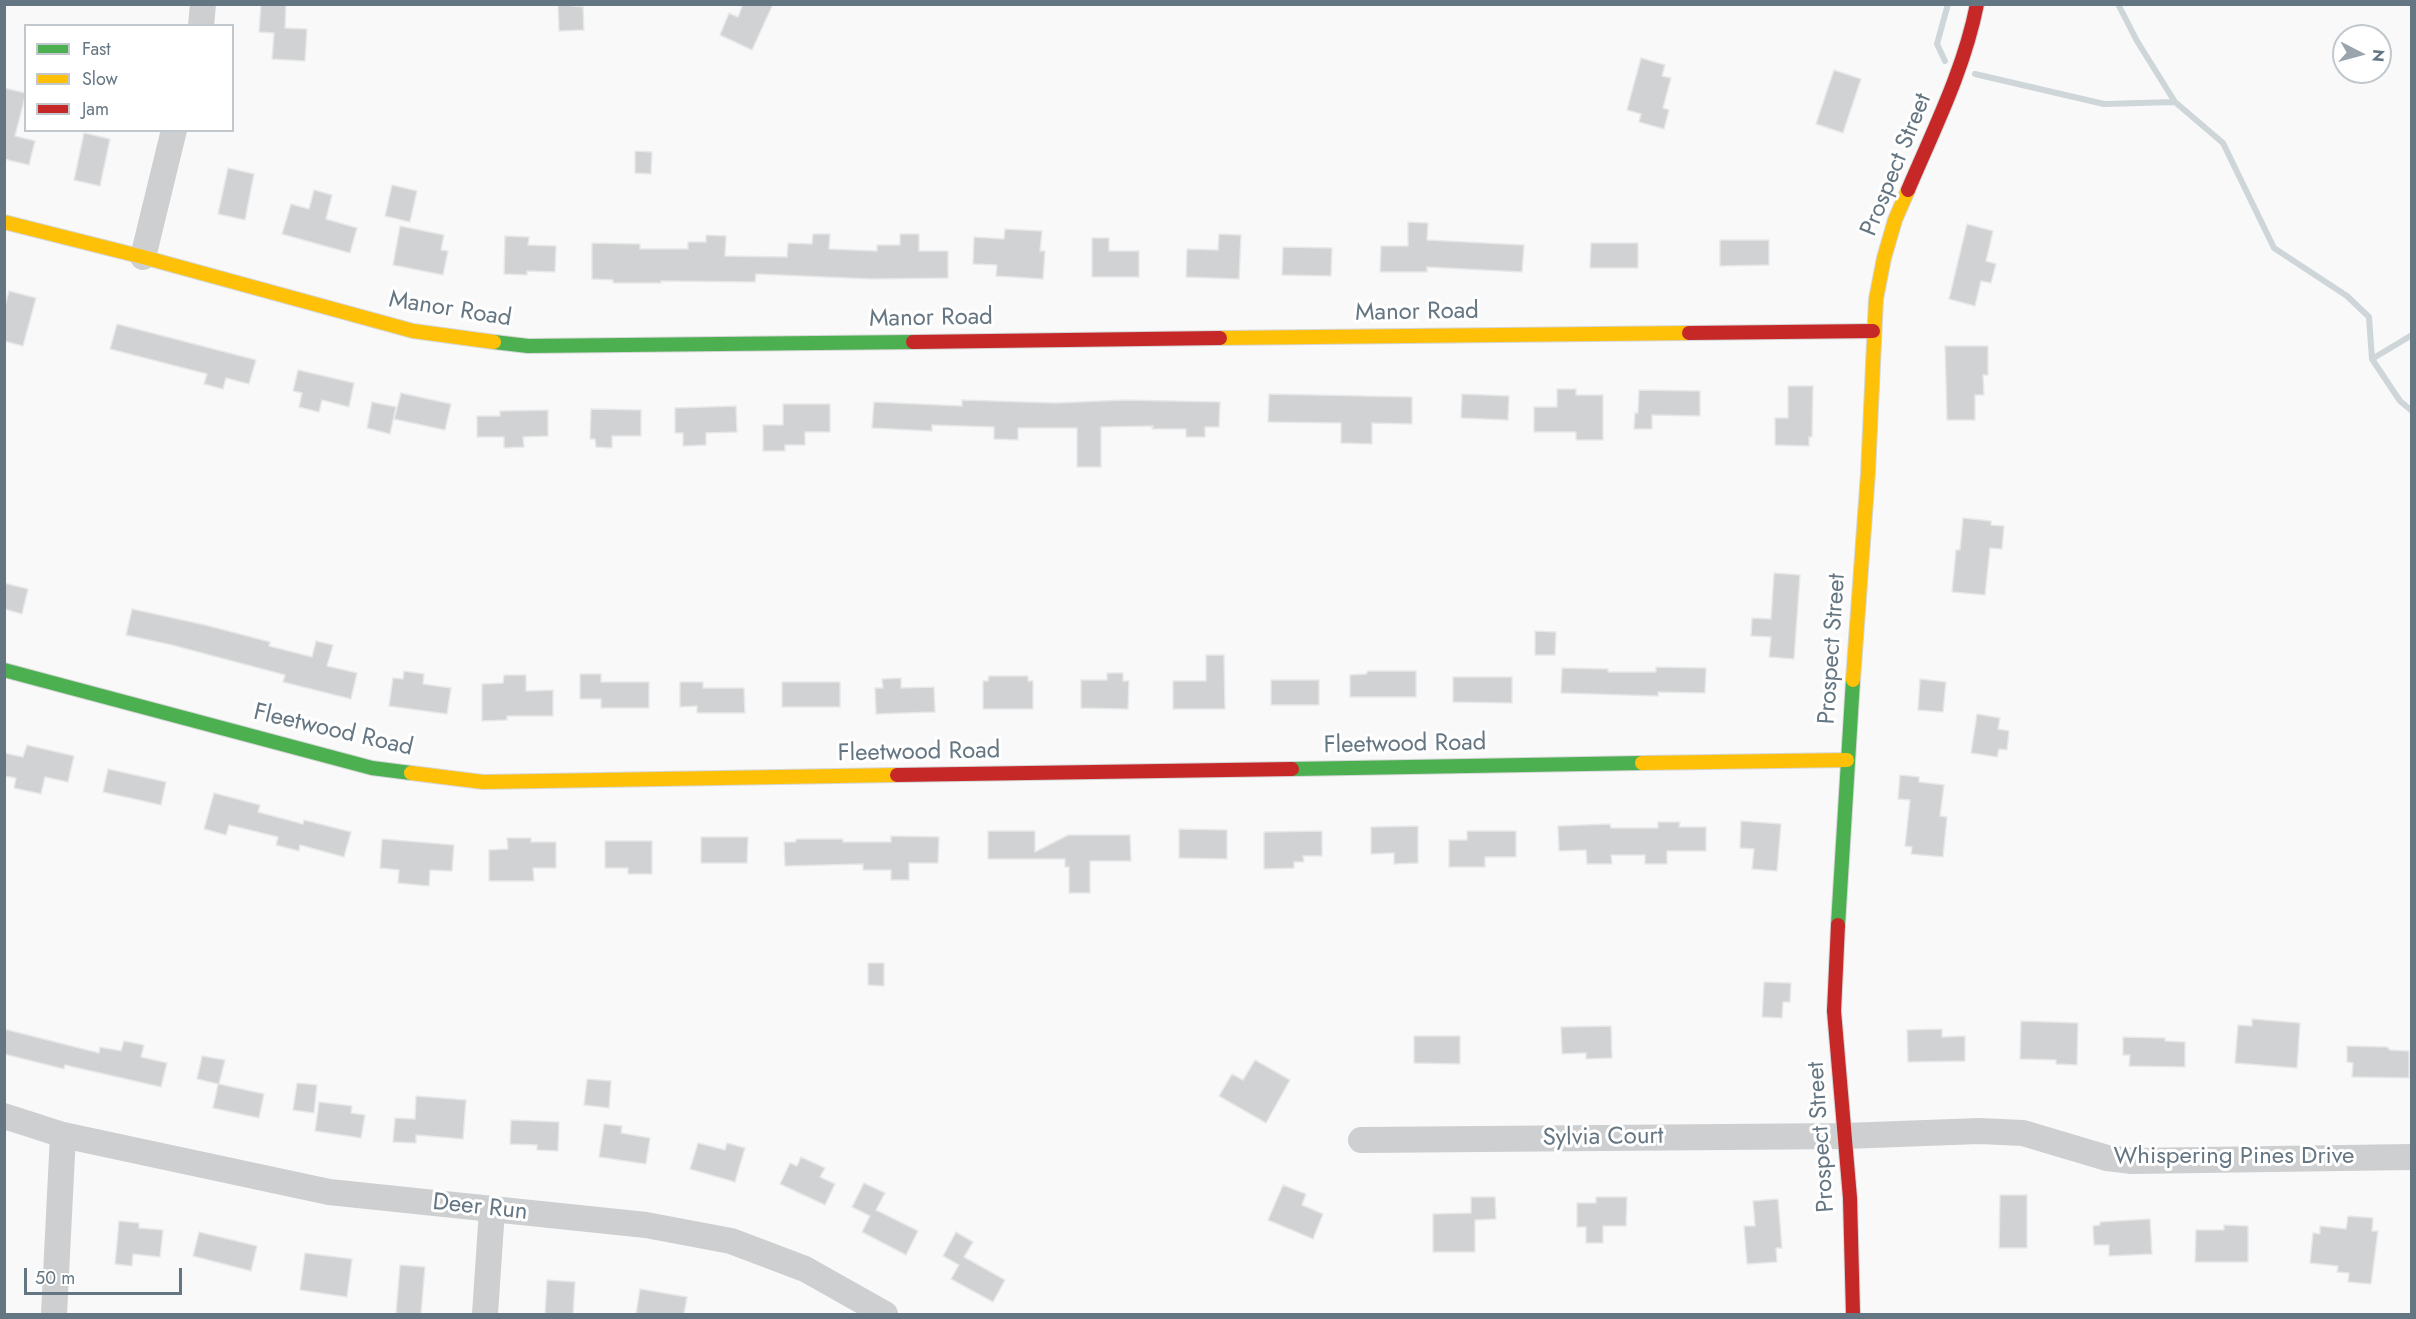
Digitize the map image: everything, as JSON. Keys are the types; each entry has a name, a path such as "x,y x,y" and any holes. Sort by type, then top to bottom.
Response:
{"street":[{"path":"201,24 202,4"},
{"name":"Prospect Street","path":"1853,1314 1850,1198 1834,1011 1847,760 1869,473 1873,331 1882,269 1895,220 1957,76 1970,39 1977,4"},
{"path":"143,257 174,132"},
{"name":"Manor Road","path":"4,222 143,257 413,331 528,346 1873,331"},
{"name":"Fleetwood Road","path":"4,670 372,768 483,782 1847,760"},
{"name":"Deer Run","path":"4,1116 63,1135 329,1192 646,1225 731,1241 806,1269 885,1314"},
{"name":"Whispering Pines Drive","path":"1845,1136 1979,1131 2023,1133 2107,1158 2132,1161 2412,1157"},
{"path":"54,1314 63,1135"},
{"name":"Sylvia Court","path":"1361,1140 1845,1136"},
{"path":"486,1314 492,1210"}],"building":[{"path":"261,4 286,4 285,28 307,29 305,61 272,59 274,33 259,32"},
{"path":"558,4 583,7 584,30 559,31"},
{"path":"743,4 773,4 752,50 720,35 729,13 738,17"},
{"path":"1641,58 1665,65 1662,76 1671,78 1663,108 1669,110 1664,129 1639,122 1641,114 1627,110"},
{"path":"1834,70 1861,79 1843,133 1816,124"},
{"path":"4,88 24,93 15,136 35,141 29,165 4,159"},
{"path":"84,133 110,139 100,186 74,180"},
{"path":"635,151 652,152 651,174 635,173"},
{"path":"228,168 254,174 245,220 218,214"},
{"path":"392,185 417,191 410,222 385,216"},
{"path":"314,190 332,195 326,219 357,228 350,253 282,234 291,204 309,209"},
{"path":"1408,222 1428,223 1427,240 1524,245 1522,272 1427,267 1427,272 1380,272 1381,246 1408,246"},
{"path":"1967,224 1993,231 1986,261 1996,264 1991,283 1981,281 1975,306 1949,299"},
{"path":"400,226 444,235 441,250 448,251 443,275 393,265"},
{"path":"1005,229 1042,231 1040,251 1045,251 1043,279 996,276 997,265 973,264 974,237 1004,239"},
{"path":"813,234 830,234 829,249 877,251 877,245 900,245 900,234 919,234 919,251 948,251 948,278 872,279 756,274 755,282 613,283 613,280 592,279 592,243 640,244 640,249 688,249 688,242 706,242 706,235 726,236 725,256 787,257 788,243 812,244"},
{"path":"1219,234 1241,235 1239,279 1186,277 1187,249 1218,250"},
{"path":"505,236 529,237 528,245 556,246 555,272 527,271 527,275 504,274"},
{"path":"1092,238 1109,238 1109,251 1139,251 1139,277 1092,277"},
{"path":"1720,240 1769,240 1769,265 1720,266"},
{"path":"1591,243 1638,243 1638,268 1590,268"},
{"path":"1283,247 1332,248 1331,276 1282,275"},
{"path":"9,291 36,298 23,346 4,341 4,309"},
{"path":"117,324 256,360 249,384 226,378 223,389 204,384 207,374 110,349"},
{"path":"1945,346 1988,346 1988,375 1983,375 1984,395 1975,395 1975,420 1947,420"},
{"path":"298,370 354,383 349,407 322,400 319,412 299,407 302,393 293,391"},
{"path":"1788,386 1813,386 1812,437 1809,437 1809,446 1775,445 1775,418 1788,418"},
{"path":"1557,389 1576,389 1576,395 1603,395 1603,440 1576,440 1576,432 1534,432 1534,407 1557,407"},
{"path":"1639,390 1700,391 1700,416 1652,415 1652,429 1634,429 1635,413 1638,413"},
{"path":"401,393 451,404 445,430 394,419"},
{"path":"1269,394 1412,397 1412,424 1372,423 1372,444 1341,443 1341,423 1268,422"},
{"path":"1462,394 1509,396 1508,420 1461,418"},
{"path":"962,400 1055,403 1124,400 1220,402 1219,427 1205,427 1205,437 1186,437 1186,429 1152,429 1153,426 1101,427 1101,467 1077,467 1077,428 1018,428 1018,440 994,439 994,427 932,425 932,431 872,428 874,402 962,406"},
{"path":"372,402 396,407 390,434 367,428"},
{"path":"783,404 830,404 830,432 805,432 805,445 785,445 785,451 763,451 763,425 783,425"},
{"path":"736,406 737,432 706,433 706,445 683,446 683,433 675,433 675,408"},
{"path":"591,409 641,410 641,436 612,436 612,448 596,447 595,439 590,439"},
{"path":"548,410 548,436 523,437 524,447 504,448 504,437 477,437 477,416 500,416 500,411"},
{"path":"1963,518 1991,521 1991,525 2004,526 2002,549 1990,548 1985,595 1952,592 1956,550 1960,550"},
{"path":"1774,573 1800,575 1794,659 1769,657 1771,637 1751,636 1752,618 1771,619"},
{"path":"4,583 28,589 22,614 4,609"},
{"path":"132,609 270,642 269,646 312,657 316,641 333,645 327,666 357,673 351,699 283,682 285,675 126,635"},
{"path":"1535,631 1556,632 1555,655 1535,655"},
{"path":"1206,655 1224,655 1225,709 1173,709 1173,681 1206,681"},
{"path":"1656,667 1706,668 1705,693 1658,692 1658,696 1561,693 1562,668 1608,669 1608,672 1656,672"},
{"path":"404,671 424,674 423,684 451,688 447,714 389,706 393,678 403,679"},
{"path":"1368,671 1416,671 1416,697 1350,697 1350,675 1366,674"},
{"path":"1107,673 1123,673 1123,681 1129,681 1128,709 1081,708 1081,680 1107,680"},
{"path":"580,674 601,674 601,682 649,682 649,708 601,708 601,699 580,699"},
{"path":"504,675 526,675 526,691 553,690 553,716 507,716 507,720 482,721 482,684 503,683"},
{"path":"989,676 1028,676 1028,681 1033,681 1033,709 983,709 983,681 988,681"},
{"path":"1453,677 1512,677 1512,703 1453,702"},
{"path":"901,678 901,688 934,687 935,712 876,714 875,688 883,688 882,679"},
{"path":"1920,679 1946,682 1943,712 1918,710"},
{"path":"1271,680 1319,680 1319,705 1271,705"},
{"path":"680,682 703,682 703,688 744,688 745,713 697,713 697,706 680,707"},
{"path":"782,682 840,682 840,707 782,707"},
{"path":"1977,714 2000,718 1998,729 2009,731 2007,750 1999,749 1997,757 1971,753"},
{"path":"27,745 74,756 68,782 45,777 41,794 14,788 16,778 4,776 4,753 23,757"},
{"path":"108,769 166,782 161,805 103,792"},
{"path":"1900,775 1919,777 1919,782 1944,785 1940,816 1947,817 1943,857 1911,854 1912,847 1905,846 1910,800 1898,799"},
{"path":"214,793 260,805 258,812 303,824 304,820 351,832 344,857 300,845 299,851 276,845 278,837 229,825 226,835 204,829"},
{"path":"1741,821 1781,824 1777,871 1752,869 1754,849 1740,848"},
{"path":"1658,822 1680,822 1679,827 1706,827 1706,851 1667,851 1667,864 1645,864 1645,855 1611,855 1612,864 1587,864 1586,850 1559,851 1558,826 1610,824 1611,828 1658,828"},
{"path":"1418,826 1418,863 1394,864 1394,853 1371,854 1371,827"},
{"path":"1179,829 1227,830 1227,859 1179,858"},
{"path":"988,831 1035,831 1035,852 1068,835 1130,835 1131,861 1090,861 1090,893 1069,893 1069,867 1065,867 1065,859 988,859"},
{"path":"1322,831 1322,856 1303,856 1304,862 1294,862 1294,868 1264,869 1264,832"},
{"path":"1467,831 1516,831 1516,857 1485,857 1485,867 1449,867 1449,840 1467,840"},
{"path":"891,836 939,837 938,863 909,863 909,880 891,880 891,870 863,870 863,864 785,866 784,842 795,842 797,839 843,839 843,842 891,842"},
{"path":"701,837 748,837 747,863 701,863"},
{"path":"507,838 531,838 531,842 556,842 556,868 533,868 534,881 489,881 489,850 508,849"},
{"path":"382,839 454,845 452,871 430,870 429,886 398,883 399,870 380,868"},
{"path":"605,841 652,841 652,874 628,874 628,868 605,868"},
{"path":"868,963 884,963 884,986 868,985"},
{"path":"1764,982 1791,983 1790,1002 1783,1002 1782,1018 1762,1017"},
{"path":"2252,1019 2300,1023 2297,1068 2235,1063 2238,1025 2252,1026"},
{"path":"2021,1021 2078,1023 2077,1065 2056,1064 2056,1060 2020,1059"},
{"path":"1611,1026 1612,1058 1586,1059 1586,1053 1562,1054 1561,1027"},
{"path":"4,1029 99,1053 100,1047 121,1051 124,1041 144,1045 141,1057 167,1063 161,1087 65,1065 64,1069 4,1054"},
{"path":"1942,1029 1942,1037 1965,1036 1965,1061 1908,1062 1907,1030"},
{"path":"1414,1036 1460,1036 1460,1064 1414,1063"},
{"path":"2123,1037 2165,1038 2165,1041 2185,1042 2185,1067 2129,1066 2130,1055 2123,1055"},
{"path":"2347,1046 2387,1047 2390,1050 2409,1051 2409,1078 2352,1077 2353,1063 2347,1062"},
{"path":"202,1056 225,1060 219,1084 264,1094 259,1118 213,1108 218,1084 197,1079"},
{"path":"1255,1060 1290,1080 1266,1123 1219,1096 1232,1074 1243,1080"},
{"path":"587,1079 611,1081 609,1108 584,1105"},
{"path":"297,1083 317,1085 314,1113 293,1110"},
{"path":"416,1096 466,1100 463,1139 416,1135 416,1143 393,1142 395,1118 415,1119"},
{"path":"319,1102 352,1106 351,1113 365,1115 361,1138 315,1131"},
{"path":"511,1120 559,1122 558,1151 537,1150 537,1145 510,1144"},
{"path":"604,1124 622,1126 621,1133 650,1138 646,1164 599,1157"},
{"path":"698,1143 725,1150 727,1143 745,1148 735,1182 690,1169"},
{"path":"801,1157 825,1168 820,1177 835,1184 825,1205 780,1184 790,1163 797,1166"},
{"path":"864,1183 885,1193 876,1210 918,1231 906,1255 862,1232 870,1216 852,1207"},
{"path":"1283,1185 1306,1194 1302,1205 1323,1214 1313,1239 1268,1220"},
{"path":"2000,1195 2027,1195 2027,1248 1999,1248"},
{"path":"1471,1197 1495,1197 1496,1219 1475,1220 1475,1252 1433,1252 1433,1214 1471,1213"},
{"path":"1596,1197 1627,1197 1626,1226 1603,1226 1603,1243 1586,1243 1586,1227 1577,1227 1577,1203 1596,1203"},
{"path":"1778,1199 1782,1248 1776,1248 1777,1262 1747,1264 1744,1226 1755,1226 1753,1201"},
{"path":"2348,1216 2373,1218 2372,1231 2378,1231 2371,1284 2348,1282 2349,1273 2337,1272 2338,1266 2310,1263 2313,1233 2320,1234 2320,1226 2346,1229"},
{"path":"2150,1219 2152,1254 2109,1256 2109,1245 2094,1245 2093,1226 2100,1225 2100,1222"},
{"path":"119,1221 139,1223 139,1228 163,1230 160,1257 133,1254 132,1266 115,1264"},
{"path":"2224,1225 2248,1226 2248,1262 2195,1262 2196,1230 2224,1230"},
{"path":"199,1232 257,1246 251,1271 193,1256"},
{"path":"956,1232 973,1242 964,1257 1005,1280 993,1302 951,1279 959,1265 943,1256"},
{"path":"305,1253 352,1259 347,1297 300,1290"},
{"path":"400,1265 425,1267 421,1314 396,1314"},
{"path":"547,1280 575,1282 573,1314 545,1314"},
{"path":"640,1289 687,1297 684,1314 636,1314"}],"waterway":[{"path":"1945,61 1937,44 1948,4"},
{"path":"2118,4 2137,41 2175,102"},
{"path":"1975,74 2104,104 2175,102 2223,143 2274,248 2347,296 2369,317 2372,359 2400,401 2412,411"},
{"path":"2372,359 2412,335"}],"traffic: fast":[{"path":"494,342 528,346 913,342"},
{"path":"4,670 372,768 411,773"},
{"path":"1838,925 1853,680"},
{"path":"1292,769 1642,763"}],"traffic: slow":[{"path":"1853,680 1868,473 1876,299 1884,258 1895,220 1908,190"},
{"path":"4,222 143,257 413,331 494,342"},
{"path":"1220,338 1689,333"},
{"path":"1642,763 1847,760"},
{"path":"411,773 483,782 897,775"}],"traffic: jam":[{"path":"1908,190 1956,76 1977,4"},
{"path":"1689,333 1873,331"},
{"path":"913,342 1220,338"},
{"path":"897,775 1292,769"},
{"path":"1838,925 1834,1011 1850,1198 1853,1314"}]}
